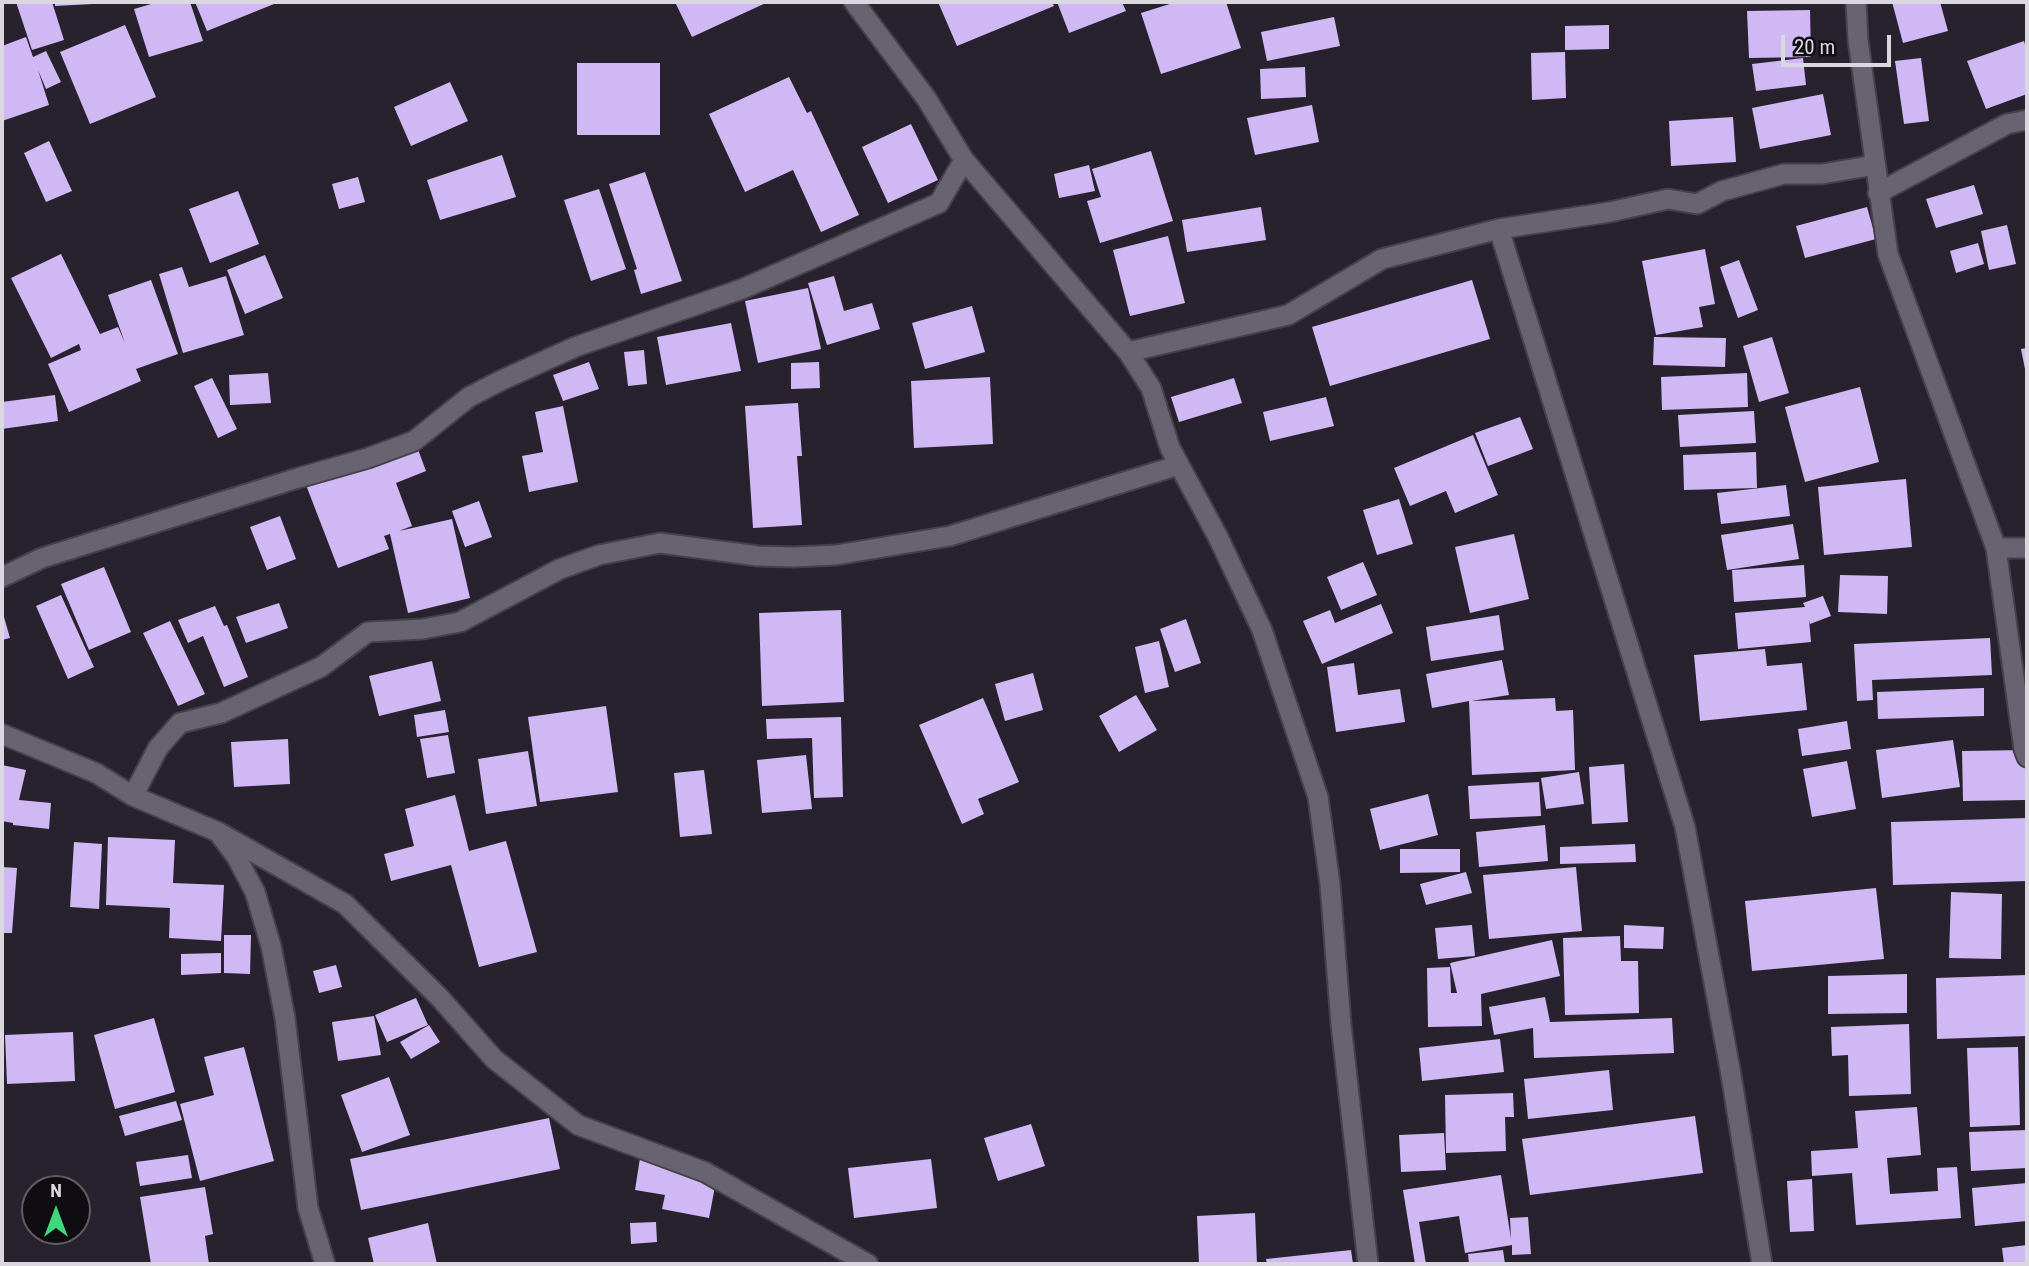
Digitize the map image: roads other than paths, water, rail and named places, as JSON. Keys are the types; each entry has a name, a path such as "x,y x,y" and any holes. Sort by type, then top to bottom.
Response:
{"street":[{"path":"854,2 926,98 964,160 1128,352 1151,388 1170,448 1218,537 1262,630 1318,797 1330,884 1341,1024 1368,1264"},
{"path":"1856,2 1858,40 1888,254 1996,548 2027,757"},
{"path":"1878,193 2007,124 2027,120"},
{"path":"2,577 41,558 368,458 414,441 469,397 502,380 575,347 742,289 939,203 964,160"},
{"path":"1128,352 1288,315 1382,259 1499,229 1610,212 1668,199 1697,204 1722,191 1784,174 1822,174 1875,165"},
{"path":"1499,229 1685,827 1730,1069 1762,1264"},
{"path":"133,796 158,748 180,723 221,713 321,667 368,632 423,629 460,622 560,569 599,555 660,543 758,556 794,557 849,553 950,536 1179,465"},
{"path":"1996,548 2027,548"},
{"path":"2,734 96,773 133,796 218,832 345,904 440,998 494,1059 578,1125 705,1172 868,1264"},
{"path":"218,832 236,856 255,892 271,946 285,1018 308,1208 326,1264"}]}
